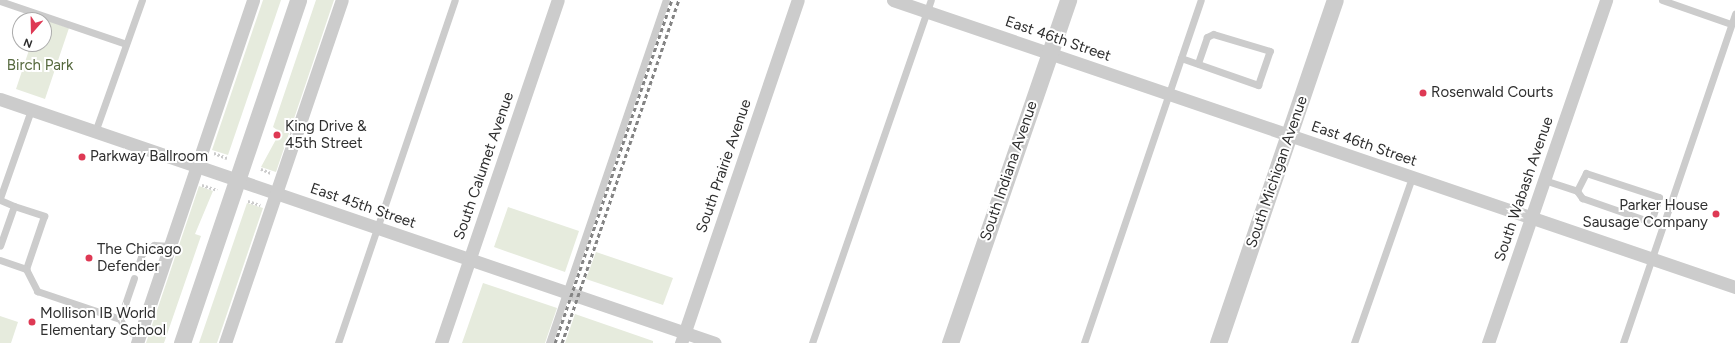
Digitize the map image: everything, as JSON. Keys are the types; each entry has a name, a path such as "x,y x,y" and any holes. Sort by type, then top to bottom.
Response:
{"street":[{"path":"138,340 254,0"},
{"path":"182,343 298,0"},
{"path":"225,343 342,0"},
{"name":"South Calumet Avenue","path":"441,343 558,0"},
{"name":"South Prairie Avenue","path":"682,338 798,0"},
{"name":"East 46th Street","path":"893,0 929,6 1049,54 1735,287"},
{"name":"South Indiana Avenue","path":"950,343 1068,0"},
{"name":"South Michigan Avenue","path":"1218,343 1335,0"},
{"name":"South Wabash Avenue","path":"1488,343 1606,0"},
{"name":"East 45th Street","path":"0,99 566,292 682,338 716,343"}],"lane":[{"path":"95,132 142,0"},
{"path":"338,343 455,0"},
{"path":"549,343 666,0"},
{"path":"1084,343 1201,0"},
{"path":"1662,0 1732,24"},
{"path":"0,1 126,44"},
{"path":"812,343 929,6"},
{"path":"1623,343 1735,14"},
{"path":"1181,58 1258,85 1270,51 1213,34 1207,37 1198,63"},
{"path":"26,269 44,216 14,206 0,199 31,110"},
{"path":"1544,180 1577,192 1582,198 1651,222 1659,197 1586,173 1577,192"},
{"path":"1354,343 1412,177"},
{"path":"0,246 14,206"},
{"path":"137,269 142,254 154,245 170,246"},
{"path":"0,260 26,269 37,290 120,319 125,328 138,340"},
{"path":"120,319 134,278"}],"path":[{"path":"211,152 227,158"},
{"path":"261,169 276,174"},
{"path":"200,184 217,190"},
{"path":"248,201 264,206"}],"green space":[{"path":"263,0 281,0 228,155 212,150"},
{"path":"316,0 334,0 276,172 261,167 280,132 273,127"},
{"name":"Birch Park","path":"52,22 69,28 45,99 16,89 28,52 52,52"},
{"path":"199,186 213,191 195,234 201,236 164,343 146,343"},
{"path":"247,203 263,208 217,343 199,343"},
{"path":"508,207 579,231 565,272 494,247"},
{"path":"596,252 673,278 663,305 586,279"},
{"path":"483,283 557,308 545,343 462,343"},
{"path":"575,314 653,341 653,343 565,343"},
{"path":"0,316 18,322 11,343 0,343"}],"railway":[{"path":"555,343 672,0"},
{"path":"562,343 679,0"}],"place":[{"name":"Rosenwald Courts","path":"1423,93"},
{"name":"King Drive & 45th Street","path":"277,135"},
{"name":"Parkway Ballroom","path":"82,157"},
{"name":"Parker House Sausage Company","path":"1716,214"},
{"name":"The Chicago Defender","path":"89,258"},
{"name":"Mollison IB World Elementary School","path":"32,322"}]}
